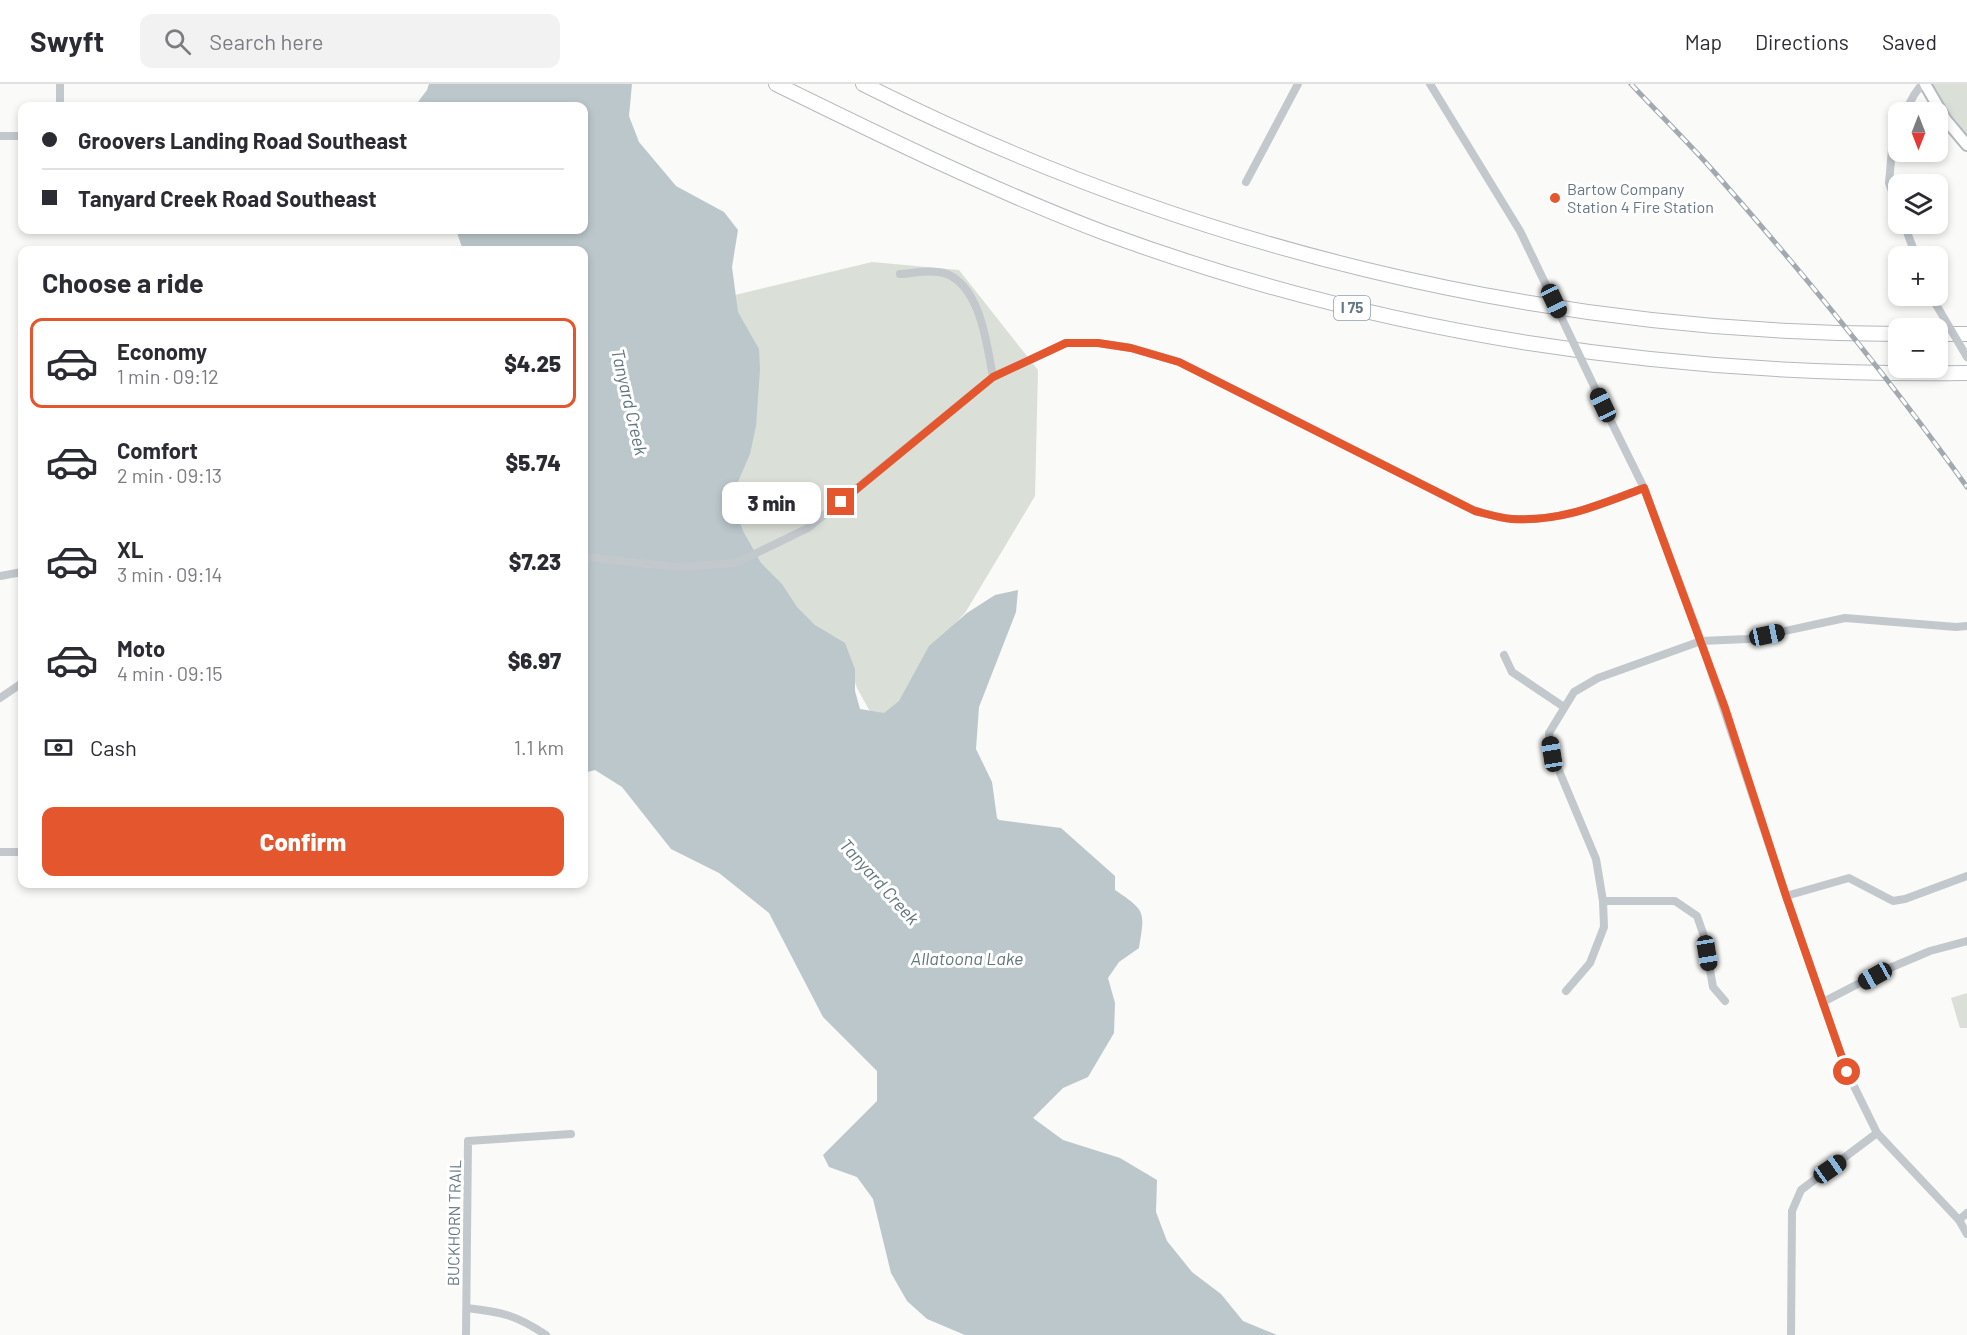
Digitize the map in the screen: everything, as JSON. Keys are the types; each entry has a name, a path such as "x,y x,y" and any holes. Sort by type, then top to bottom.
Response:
{"highway":[{"name":"I 75","path":"776,84 955,171 1052,212 1173,256 1245,279 1408,321 1499,339 1652,360 1853,374 1967,373"},
{"name":"I 75","path":"863,84 971,135 1119,196 1256,241 1372,272 1460,291 1603,315 1739,328 1888,334"},
{"path":"1948,334 1967,334"}],"street":[{"path":"60,84 60,102"},
{"path":"1246,182 1298,84"},
{"path":"1430,84 1520,231 1644,488 1725,708 1786,896 1847,1072 1876,1133 1959,1220 1967,1234"},
{"path":"1910,102 1923,84 1946,120 1967,145"},
{"path":"0,136 18,136"},
{"path":"900,274 931,272 946,274 958,281 971,297 984,327 993,377"},
{"path":"1937,306 1967,357"},
{"path":"588,557 677,567 736,563 808,528 993,377 1066,343 1098,343 1131,348 1179,362 1475,511 1510,519 1542,519 1579,513 1644,488"},
{"path":"0,576 18,573"},
{"path":"1566,992 1590,963 1604,927 1604,901 1596,859 1552,754 1549,733 1574,692 1598,678 1701,641 1748,639 1845,618 1967,626"},
{"path":"1504,656 1512,672 1564,707"},
{"path":"0,698 18,686"},
{"path":"0,852 18,852"},
{"path":"1786,896 1848,878 1893,901 1905,899 1967,876"},
{"path":"1604,901 1675,901 1697,916 1704,936 1713,987 1725,1001"},
{"path":"1823,1002 1885,970 1930,951 1967,941"},
{"path":"1791,1335 1792,1211 1801,1190 1876,1133"},
{"name":"BUCKHORN TRAIL","path":"466,1335 468,1142 571,1134"},
{"path":"1959,1220 1967,1213"},
{"path":"467,1308 500,1311 528,1323 546,1335"}],"shaded area":[{"path":"1931,84 1967,84 1967,136 1948,112 1948,102 1942,102"},
{"path":"872,262 959,270 1038,370 1035,496 965,613 931,649 905,704 877,724 857,688 845,652 763,578 727,523 731,296"},
{"path":"1967,993 1967,1028 1960,1028 1951,998"}],"water":[{"name":"Allatoona Lake","path":"429,84 632,84 629,116 639,142 676,186 724,212 738,230 732,267 738,312 759,349 760,369 756,426 750,454 737,484 735,508 743,531 761,563 782,584 797,607 815,625 845,643 855,669 855,691 860,709 884,713 899,701 929,646 967,613 995,595 1018,590 1016,612 979,707 976,749 992,782 997,818 1061,828 1115,876 1115,890 1138,908 1142,919 1139,948 1119,962 1108,978 1115,1003 1114,1033 1088,1077 1063,1088 1033,1118 1063,1140 1120,1158 1157,1180 1156,1212 1167,1241 1192,1272 1221,1294 1243,1321 1277,1335 965,1335 927,1319 907,1301 891,1273 873,1199 857,1177 829,1167 823,1155 877,1101 877,1071 823,1017 769,913 719,873 671,849 622,787 595,770 588,772 588,246 462,246 457,234 588,234 588,102 418,102"}],"railway":[{"path":"1631,84 1706,162 1814,288 1877,366 1967,487"}],"place":[{"name":"Bartow Company Station 4 Fire Station","path":"1555,198"}],"route":[{"path":"841,502 993,377 1066,343 1098,343 1131,348 1179,362 1475,511 1510,519 1542,519 1579,513 1644,488 1725,708 1786,896 1847,1072"}],"water label":[{"name":"Tanyard Creek","path":"629,402"},
{"name":"Tanyard Creek","path":"879,882"}]}
